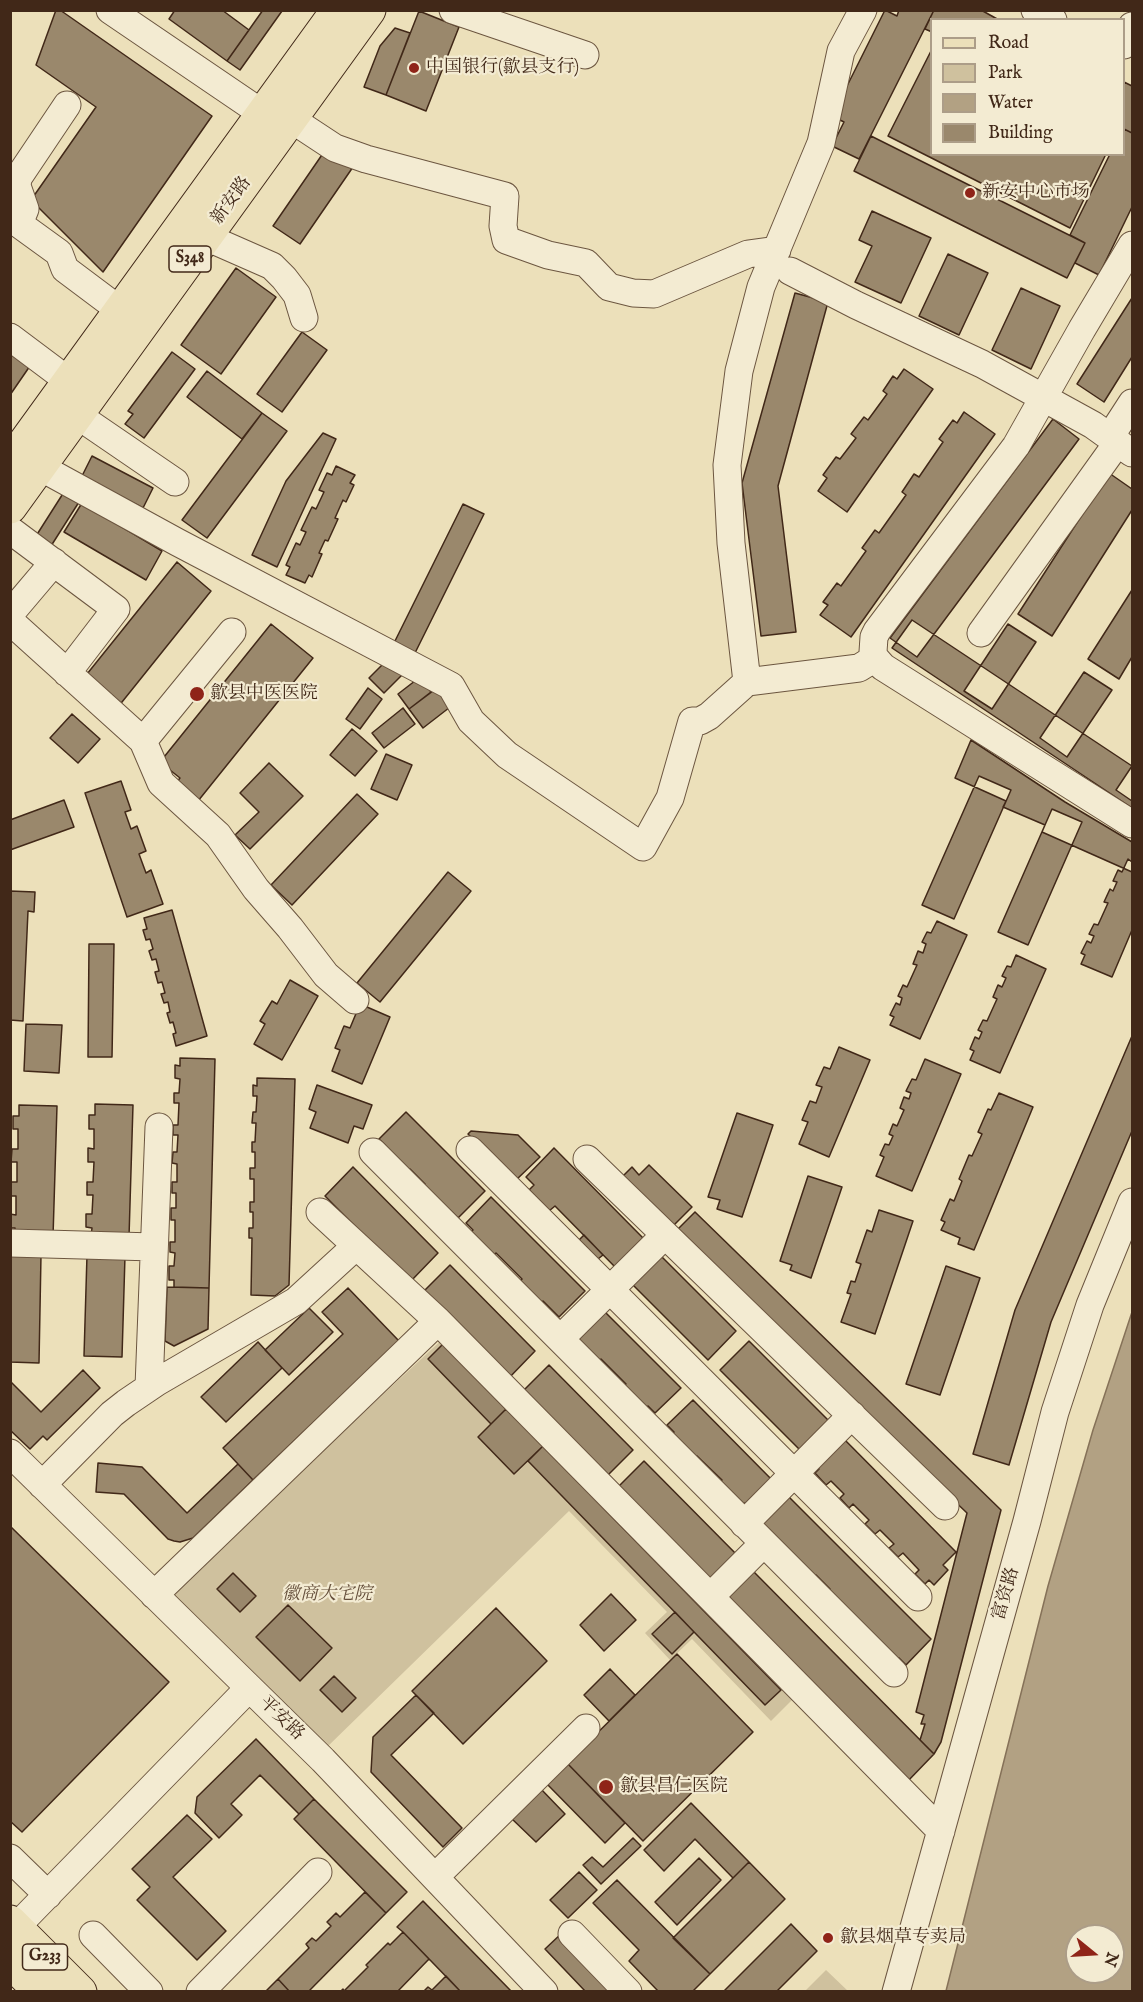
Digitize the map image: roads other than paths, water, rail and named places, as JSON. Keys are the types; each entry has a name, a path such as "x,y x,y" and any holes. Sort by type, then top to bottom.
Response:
{"main road":[{"name":"新安路","path":"25,465 77,415 206,237 338,10"},
{"name":"新安路","path":"10,507 25,465 70,382 121,311 277,117 369,10"},
{"name":"G233","path":"13,1925 80,1992"},
{"name":"G233","path":"10,1960 41,1992"}],"street":[{"path":"110,10 277,117 335,148 505,196 503,226 506,240 548,255 586,263 609,287 654,294 748,254 783,260 856,305 982,364 1094,425 1120,444"},
{"path":"453,10 585,55"},
{"path":"747,682 731,543 727,465 739,371 761,287 783,260 821,142 841,51 864,10"},
{"path":"1035,10 1049,18"},
{"path":"1125,43 1132,26"},
{"path":"67,105 18,178 17,186 25,210 19,224 59,253 65,269 121,311"},
{"path":"206,237 272,266 297,295 304,318"},
{"path":"1132,245 1016,446 877,631 874,637 873,652 884,668 1132,824"},
{"path":"10,338 70,382"},
{"path":"981,633 1120,444 1132,403"},
{"path":"77,415 175,482"},
{"path":"25,465 451,686 471,721 507,755 643,847 670,798 692,721 700,721 709,716 747,682 859,668 875,658"},
{"path":"10,530 116,609 67,673"},
{"path":"10,614 54,562"},
{"path":"10,621 143,741 161,783 218,835 256,889 326,975 354,1000"},
{"path":"143,741 232,632"},
{"path":"149,1387 159,1127"},
{"path":"470,1150 918,1597"},
{"path":"373,1152 894,1673"},
{"path":"586,1159 945,1506"},
{"name":"富资路","path":"896,1992 1027,1521 1055,1412 1090,1305 1132,1202"},
{"path":"320,1212 438,1321 941,1831"},
{"path":"560,1340 665,1235"},
{"path":"10,1243 154,1247"},
{"path":"42,1485 112,1414 149,1387 296,1301 357,1246"},
{"path":"154,1595 438,1321"},
{"path":"744,1524 852,1415"},
{"name":"平安路","path":"10,1453 323,1760 544,1992"},
{"path":"711,1596 764,1543"},
{"path":"13,1925 48,1895 249,1688"},
{"path":"435,1877 586,1728"},
{"path":"10,1858 48,1895"},
{"path":"200,1992 318,1872"},
{"path":"572,1934 628,1992"},
{"path":"93,1935 149,1992"}],"water":[{"path":"1132,1312 1132,1991 946,1991 1048,1586 1093,1430"}],"place":[{"name":"中国银行(歙县支行)","path":"414,68"},
{"name":"新安中心市场","path":"970,193"},
{"name":"歙县中医医院","path":"197,694"},
{"name":"歙县昌仁医院","path":"606,1787"},
{"name":"歙县烟草专卖局","path":"828,1938"}],"park label":[{"name":"徽商大宅院","path":"327,1595"}]}
